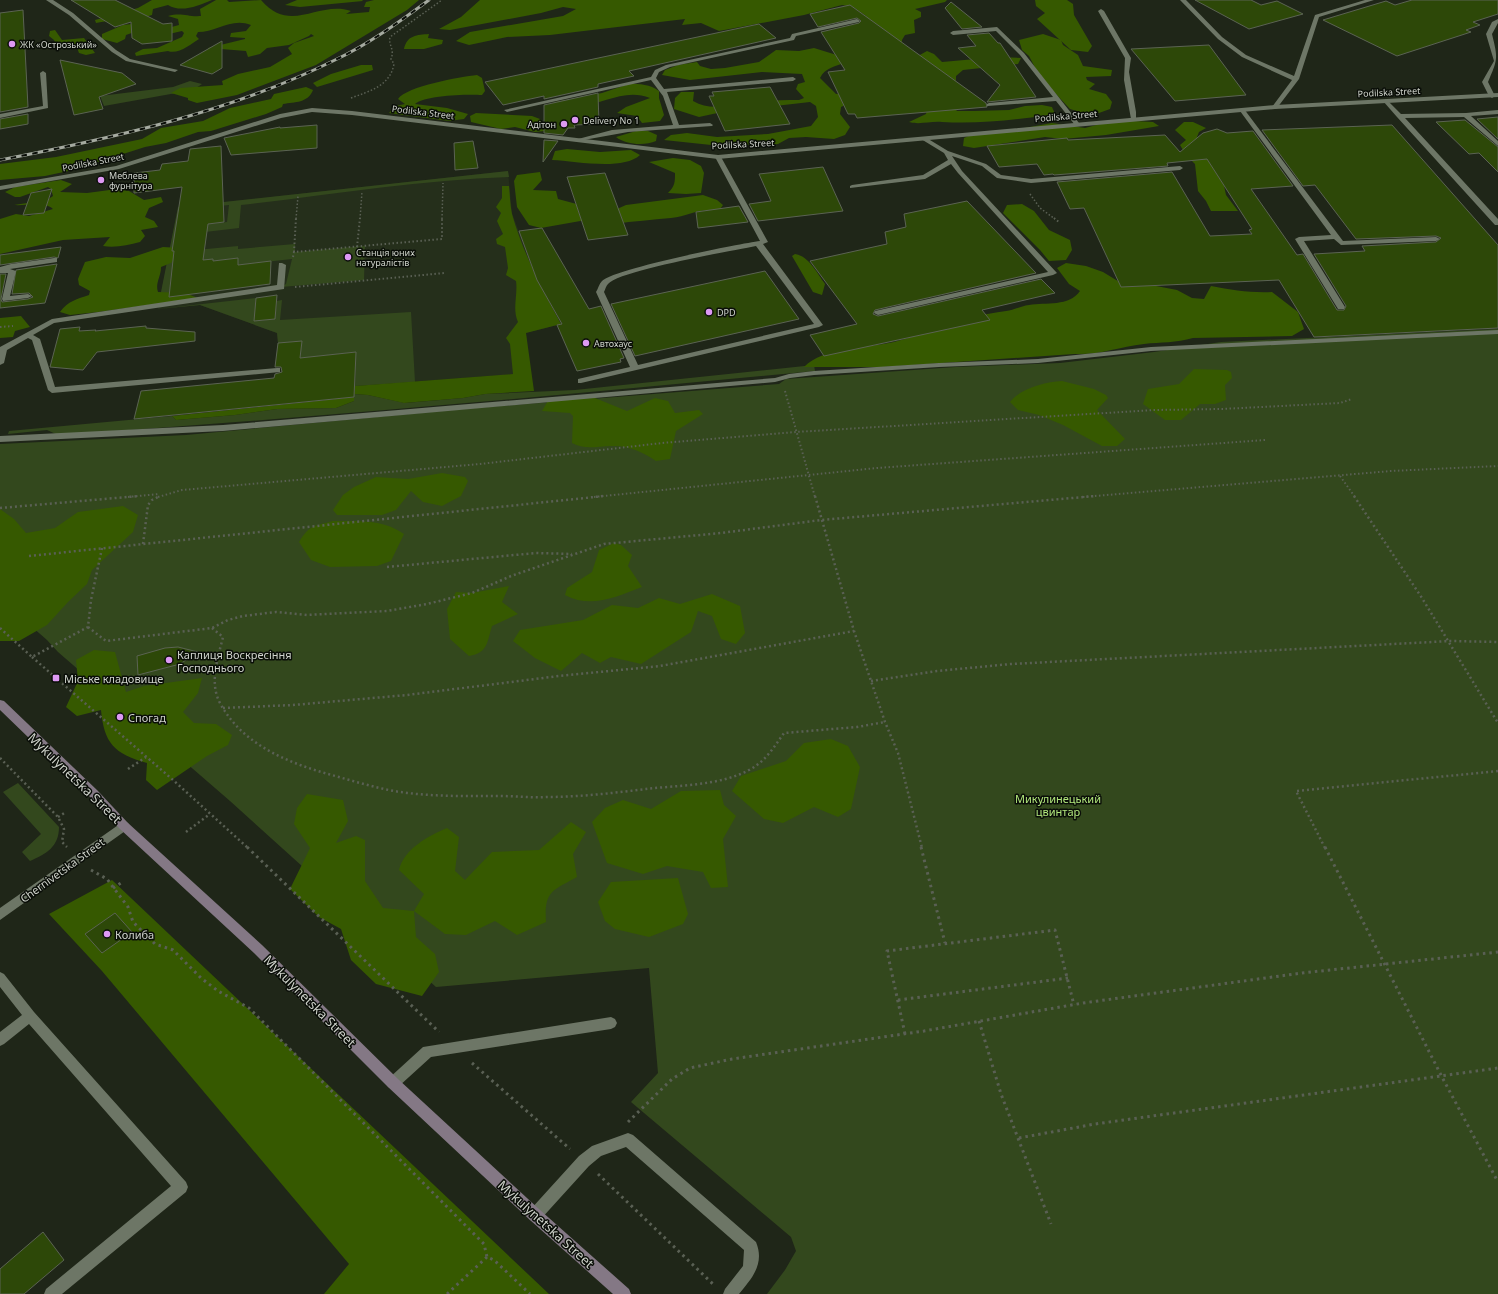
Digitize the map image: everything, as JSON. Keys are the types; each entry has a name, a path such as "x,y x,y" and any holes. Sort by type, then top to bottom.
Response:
{"main road":[{"name":"Mykulynetska Street","path":"0,704 93,793 124,826 258,949 393,1083 535,1215 624,1294"}],"street":[{"path":"49,0 71,14 114,51 128,60 175,70"},
{"path":"1183,0 1220,38 1244,56 1296,79"},
{"path":"1275,107 1296,79 1317,16 1370,0"},
{"path":"1101,10 1128,58 1125,67 1133,103 1134,119"},
{"path":"508,110 653,78 657,71 668,66 792,39 794,35 857,21"},
{"path":"1495,96 1485,82 1497,61 1489,34 1494,23 1498,21"},
{"path":"953,33 997,29 1022,54 1077,124"},
{"path":"0,116 46,108 43,73"},
{"path":"653,78 662,91 677,127"},
{"path":"662,91 794,79"},
{"name":"Podilska Street","path":"0,188 117,168 280,116 312,110 352,113 718,157 1275,107 1495,96"},
{"path":"989,105 1057,99"},
{"path":"1386,101 1498,223"},
{"path":"1242,110 1341,243 1436,239"},
{"path":"1399,116 1498,112"},
{"path":"1466,114 1498,144"},
{"path":"580,140 595,135 623,130 710,125"},
{"path":"923,138 946,152 984,165 999,177 1031,181 1180,168"},
{"path":"878,314 1053,272 952,161 946,152"},
{"path":"635,368 600,292 605,282 622,274 764,242 718,157"},
{"path":"852,187 925,177 952,161"},
{"path":"1336,237 1299,239 1341,307"},
{"path":"581,381 819,326 758,243"},
{"path":"0,270 11,266 54,260"},
{"path":"0,363 2,349 52,321 281,287 282,265"},
{"path":"0,270 12,272 6,298 28,296"},
{"path":"0,439 223,428 775,380 789,376 814,373 939,365 1038,361 1151,349 1498,332"},
{"path":"27,335 36,339 52,390 277,370"},
{"name":"Chernivetska Street","path":"0,915 124,826"},
{"path":"0,978 30,1016 181,1187 51,1294"},
{"path":"0,1040 30,1016"},
{"path":"393,1083 428,1051 611,1024"},
{"path":"535,1215 584,1161 597,1151 628,1140 751,1247 750,1269 724,1291"}],"path":[{"path":"349,100 387,82 392,76 394,64 391,58 393,53 392,44 389,41 390,37 419,17 426,9 442,0"},
{"path":"1015,179 1024,187 1040,208 1060,223"},
{"path":"294,252 442,239 443,183"},
{"path":"358,247 362,192"},
{"path":"292,259 294,252 298,196"},
{"path":"281,287 444,273"},
{"path":"775,380 783,386 790,404 796,432 810,475 821,520 854,631 885,722 898,753 945,943"},
{"path":"0,508 161,494 182,490 480,464 677,442 796,432 1154,410 1222,409 1340,403 1352,398"},
{"path":"29,556 877,468 1266,440"},
{"path":"88,626 106,641 212,628 228,620 243,616 269,613 307,615 386,611 427,604 472,593 511,576 604,544 721,533 821,520 1340,476 1498,466"},
{"path":"1340,476 1377,528 1451,641 1498,723"},
{"path":"144,544 147,504 152,498 161,494"},
{"path":"88,626 91,600 102,548"},
{"path":"387,567 536,553 573,554"},
{"path":"32,657 88,626"},
{"path":"0,628 254,854 456,1048 584,1161 724,1291"},
{"path":"212,628 222,637 216,667 215,688 223,708 233,723 251,740 272,752 313,770 400,792 450,796 553,797 634,791 712,781 740,774 759,764 771,753 784,733 857,727 885,722"},
{"path":"223,708 293,705 408,695 559,676 660,666 854,631"},
{"path":"871,681 937,671 1011,664 1451,641 1498,642"},
{"path":"128,769 146,757"},
{"path":"0,758 64,824 65,835 62,842 86,866 107,879 128,907 133,922 155,944 173,950 201,978 218,991 250,1008 484,1244 487,1257"},
{"path":"1498,771 1296,791 1442,1077 1498,1182"},
{"path":"58,817 66,812"},
{"path":"186,832 210,814"},
{"path":"113,888 121,882"},
{"path":"905,1034 887,951 1055,930 1074,1005"},
{"path":"622,1127 672,1079 690,1068 732,1059 905,1034 1074,1005 1294,974 1498,952"},
{"path":"898,1000 1068,978"},
{"path":"979,1022 1001,1094 1051,1224"},
{"path":"1019,1138 1095,1124 1404,1080 1442,1077 1498,1068"},
{"path":"447,1294 487,1257"},
{"path":"487,1257 494,1260 530,1294"}],"shaded area":[{"name":"Станція юних натуралістів","path":"508,171 512,213 537,280 561,324 526,333 530,373 355,386 356,352 300,358 302,341 278,343 277,333 200,305 158,309 178,207"}],"green space":[{"path":"152,0 212,0 184,9 168,5 153,9 152,15 145,17 96,23 95,20 138,8"},
{"path":"216,0 227,0 229,2 261,0 272,10 283,15 294,16 339,9 351,11 346,14 369,12 370,7 364,7 366,2 374,0 419,0 407,10 316,65 237,95 197,103 188,100 188,98 171,93 180,88 223,85 222,81 238,74 270,67 292,54 288,48 294,43 314,36 311,34 289,45 267,48 260,54 248,57 246,51 221,49 208,52 208,48 245,39 230,37 231,33 246,31 251,25 237,23 198,32 196,36 199,39 176,52 168,51 136,56 135,53 143,49 157,48 182,37 184,33 182,31 169,34 164,29 179,25 178,19 168,16 177,14 201,16 200,9"},
{"path":"297,0 363,1 300,7 285,5"},
{"path":"480,0 947,0 945,2 915,9 921,12 921,17 914,20 915,33 905,35 902,40 902,49 853,28 866,16 853,7 842,5 804,15 719,31 701,23 682,25 685,19 550,35 507,37 469,45 456,41 470,32 563,16 576,9 563,7 541,13 450,30 439,29 461,17"},
{"path":"1035,0 1067,0 1073,4 1074,15 1092,46 1088,52 1071,50 1037,19 1045,13 1036,6"},
{"path":"132,24 140,30 126,35 125,39 117,43 102,39 102,34 123,25"},
{"path":"55,30 62,40 84,38 95,53 86,55 79,53 76,45 62,46 56,44 49,36 50,31"},
{"path":"429,34 428,38 443,40 442,44 424,49 404,49 405,44 410,38 417,35"},
{"path":"1043,34 1061,40 1063,45 1078,55 1083,66 1112,70 1111,76 1086,77 1087,80 1095,84 1089,89 1106,94 1112,102 1110,109 1099,113 1083,113 1070,109 1040,77 1029,56 1022,50 1019,40"},
{"path":"814,48 840,56 845,63 827,70 820,78 836,94 855,92 859,98 841,107 840,114 850,127 845,135 834,139 806,137 789,138 778,144 762,146 751,144 730,147 664,140 671,135 687,133 717,137 768,134 811,126 818,117 816,106 810,102 722,112 699,117 674,109 675,98 681,92 694,92 693,101 714,107 750,102 799,100 804,98 796,89 798,84 805,82 802,74 762,72 690,80 662,75 665,70 678,65 697,62 700,66 711,69 725,68 759,62 776,50 799,51"},
{"path":"927,51 934,54 942,62 998,57 1021,58 1018,64 963,70 956,76 956,83 918,56"},
{"path":"361,65 372,65 373,70 317,87 313,83 331,74"},
{"path":"477,75 482,78 485,91 482,95 437,97 420,101 415,104 447,108 468,114 464,119 449,121 389,113 395,106 405,104 398,99 403,94 412,90 434,83"},
{"path":"190,81 202,84 193,90 104,106 100,96 173,87"},
{"path":"629,84 641,84 659,91 659,98 664,115 660,121 642,123 637,116 617,113 626,107 650,98 641,95 623,96 589,105 546,107 555,102 602,93"},
{"path":"306,87 313,90 304,100 283,104 282,107 266,114 211,131 198,132 166,143 145,147 73,170 45,176 0,180 0,164 56,157 142,139 161,128 203,121 230,108 271,99 274,94"},
{"path":"1042,105 1052,107 1055,114 1013,120 984,122 909,122 926,114 927,109 953,106 957,111 1009,110 1025,106"},
{"path":"476,113 532,116 540,119 545,131 535,132 515,127 501,129 471,122 470,116"},
{"path":"1115,120 1153,122 1159,126 1106,135 1063,139 1045,137 974,148 963,146 964,138 977,132 1003,132 1052,123 1085,128"},
{"path":"1184,122 1193,122 1206,128 1199,132 1197,137 1200,149 1223,181 1226,195 1238,211 1211,211 1206,201 1198,191 1195,164 1186,155 1180,145 1186,140 1175,130"},
{"path":"636,131 648,131 657,135 656,141 647,144 636,144 625,142 616,137"},
{"path":"567,149 600,152 631,150 640,155 632,160 611,164 552,160 555,151"},
{"path":"673,158 690,160 701,166 704,173 701,193 668,193 674,184 675,173 649,162"},
{"path":"508,171 509,177 442,181 241,205 239,228 188,234 186,251 238,246 238,249 295,244 295,252 365,246 364,280 281,287 286,284 292,259 238,265 238,258 213,261 213,259 198,261 172,273 169,296 160,297 178,207","holes":["229,205 227,222 208,224 179,210"]},
{"path":"540,172 542,180 533,190 556,191 558,199 599,210 586,220 541,228 529,225 517,207 514,181 517,175"},
{"path":"61,180 72,184 60,192 87,193 117,189 129,191 144,200 161,197 163,202 149,208 145,217 154,221 158,227 141,230 145,236 140,242 126,245 113,247 103,246 110,237 63,240 0,254 0,219 16,214 29,216 53,209 39,204 14,205 47,200 53,196 51,189 48,187 20,197 15,197 5,192 15,187"},
{"path":"502,186 509,186 510,204 516,228 527,257 561,324 526,333 534,391 485,394 463,398 404,403 368,395 354,394 355,386 513,374 510,344 506,338 518,322 515,312 516,281 506,275 508,268 505,247 497,244 496,239 503,234 497,221 501,213 496,207 502,198"},
{"path":"703,195 717,200 723,205 718,212 699,211 678,217 615,224 608,213 626,205"},
{"path":"1022,204 1034,211 1049,230 1070,240 1072,250 1066,260 1049,261 1003,213 1007,205"},
{"path":"163,247 180,248 181,252 171,263 161,267 157,286 158,292 185,293 198,298 70,315 60,312 70,303 89,295 90,291 79,285 78,279 85,262 106,257 130,258"},
{"path":"795,254 800,255 809,261 816,270 825,284 822,295 813,292 792,256"},
{"path":"1066,263 1086,266 1103,272 1126,286 1151,285 1177,290 1192,298 1204,299 1211,286 1242,291 1272,292 1298,312 1304,329 1292,336 1193,338 1175,342 1135,345 1084,354 883,367 804,367 812,360 834,352 894,342 976,316 1036,304 1057,303 1070,300 1080,291 1069,284 1057,268"},
{"path":"256,298 255,303 259,303 257,321 275,319 277,301 282,300 280,320 411,312 415,382 355,386 356,352 300,358 302,341 278,343 277,333 200,305 158,309"},
{"path":"21,316 30,327 15,331 13,337 0,338 0,318"},
{"name":"Микулинецький цвинтар","path":"1498,329 1498,1294 767,1294 785,1270 796,1251 791,1237 631,1102 658,1073 649,968 436,987 230,801 58,652 47,640 0,599 0,444 186,435 463,409 779,384 786,379 956,367 1060,363 1154,352 1221,342"},
{"path":"814,365 815,371 436,406 58,435 47,430 8,434 9,431 172,416 176,420 235,415 277,409 336,408 354,401 354,394 368,395 405,403 463,398 485,394 575,390"},
{"path":"1194,369 1227,370 1231,372 1232,378 1225,385 1226,400 1215,404 1200,404 1181,420 1165,420 1143,404 1148,389 1179,384"},
{"path":"1062,381 1094,389 1106,395 1108,398 1097,410 1125,439 1117,446 1102,446 1063,425 1039,415 1018,410 1010,402 1027,389"},
{"path":"354,397 354,401 336,408 277,409 235,415 176,420 172,416"},
{"path":"595,398 627,411 655,398 668,401 675,413 699,410 703,414 676,431 670,459 656,461 642,453 626,447 583,447 572,443 573,416 570,413 542,411 549,399"},
{"path":"442,473 465,477 468,481 461,496 442,506 423,502 411,491 396,510 382,515 337,515 333,510 343,495 354,487 376,477 408,479"},
{"path":"123,506 138,515 133,532 92,570 87,584 47,625 19,641 0,641 0,509 14,519 26,533 55,528 78,512"},
{"path":"333,521 361,521 379,523 396,529 404,534 391,561 377,566 330,567 311,560 299,542 309,529 317,525"},
{"path":"614,543 621,545 632,555 628,566 642,587 604,600 584,601 565,595 567,588 592,572 599,550"},
{"path":"509,586 502,602 518,614 492,626 486,646 475,655 469,656 450,639 447,609 456,592 472,593"},
{"path":"712,594 740,606 745,633 736,644 721,639 712,616 698,611 691,632 641,664 611,657 600,663 582,653 561,671 535,658 513,641 520,630 583,620 612,605 638,608 659,598 680,604"},
{"path":"94,650 115,652 126,692 144,686 202,678 198,693 183,712 194,723 216,724 232,735 228,745 207,756 157,790 146,780 147,763 126,756 113,746 108,739 102,721 101,710 77,716 66,707 78,681 76,660"},
{"path":"831,739 848,746 860,767 851,809 838,817 814,807 783,823 764,819 732,791 741,776 786,761 804,743"},
{"path":"18,783 59,827 57,840 54,845 41,856 30,861 22,852 41,834 3,792"},
{"path":"720,790 724,805 736,816 723,839 728,887 711,888 703,872 667,866 643,874 607,863 592,822 605,808 623,800 651,809 681,791"},
{"path":"307,794 343,800 348,821 336,843 356,836 365,840 365,881 383,908 414,911 416,937 435,954 439,972 422,996 376,984 351,960 341,929 319,917 290,889 310,848 294,824 297,808"},
{"path":"571,822 586,832 573,854 577,877 551,893 546,904 546,922 517,935 495,921 466,935 445,934 414,911 424,894 399,870 402,862 411,850 425,839 440,831 447,828 459,837 455,871 465,880 492,852 539,850"},
{"path":"678,878 688,914 683,924 649,937 615,929 605,921 598,902 611,882"},
{"path":"112,880 549,1294 324,1294 349,1264 102,971 49,914"}],"building":[{"path":"71,0 115,0 163,24 172,23 172,41 142,44 132,38 131,22 115,27"},
{"path":"1195,0 1251,0 1261,5 1277,1 1303,14 1249,29"},
{"path":"1412,0 1498,0 1498,14 1473,22 1480,25 1466,30 1471,32 1397,56 1323,20 1386,1 1395,5"},
{"path":"951,2 982,27 962,29 945,8"},
{"path":"850,5 986,103 987,107 857,118 855,114 848,114 828,72 845,70 821,32 859,23 861,21 857,18 818,27 810,14"},
{"name":"ЖК «Острозький»","path":"23,10 28,107 0,112 0,13"},
{"path":"759,24 776,38 629,71 634,76 598,84 598,87 544,99 544,96 503,105 485,82"},
{"path":"989,33 998,43 1000,43 1036,97 987,102 1000,85 958,48 976,46 967,35"},
{"path":"222,41 222,68 212,74 180,65"},
{"path":"1209,45 1246,95 1175,101 1131,49"},
{"path":"60,60 122,73 136,84 99,97 103,109 74,115"},
{"path":"770,87 790,124 725,131 709,96 714,96 712,92"},
{"path":"598,93 599,124 574,125 575,128 568,128 563,135 544,133 544,105"},
{"path":"28,114 28,124 0,129 0,119"},
{"path":"1498,117 1498,139 1477,119"},
{"path":"1465,120 1498,147 1498,172 1479,153 1469,154 1436,122"},
{"path":"317,125 317,148 231,155 224,138 280,127"},
{"path":"1392,125 1498,245 1498,328 1314,337 1279,280 1121,287 1084,208 1070,209 1057,182 1172,172 1210,236 1252,234 1249,230 1252,229 1207,159 1167,163 1168,166 1044,175 1037,164 999,167 987,146 1067,138 1068,140 1165,135 1180,152 1203,133 1217,129 1227,133 1253,131 1293,186 1251,189 1297,255 1303,254 1337,310 1344,310 1346,306 1314,254 1365,251 1362,246 1436,242 1441,238 1436,236 1356,239 1315,185 1303,186 1262,130"},
{"path":"544,140 558,141 543,162"},
{"path":"473,141 478,168 455,170 454,143"},
{"path":"221,146 224,222 208,224 203,260 213,259 213,261 238,258 238,265 271,261 270,284 169,297 174,251 172,251 182,187 134,193 134,173 160,170 162,164 188,161 190,149"},
{"path":"823,167 843,211 758,221 749,204 771,201 759,174"},
{"path":"605,173 628,235 588,240 567,177"},
{"path":"52,189 44,213 23,215 31,193"},
{"path":"967,201 1036,273 875,310 873,314 878,316 1041,279 1055,293 982,310 990,320 824,356 810,335 857,324 810,261 887,244 885,232 906,227 904,214"},
{"path":"739,206 748,222 698,228 696,212"},
{"path":"542,228 589,309 601,306 624,358 620,359 621,362 577,371 557,325 562,324 537,280 519,231"},
{"path":"61,247 58,258 54,257 0,265 0,255"},
{"path":"57,264 45,303 0,308 0,274 6,274 1,299 2,302 28,299 33,297 29,293 12,294 16,270"},
{"path":"765,271 799,319 635,356 611,304"},
{"path":"277,295 275,319 254,321 256,298"},
{"path":"146,326 146,328 195,332 195,341 97,352 83,370 50,367 60,329 80,327 79,331 96,330 95,331"},
{"path":"302,341 300,358 356,352 354,397 134,419 141,391 274,378 275,374 282,372 281,367 275,367 278,343"},
{"name":"Каплиця Воскресіння Господнього","path":"178,647 198,652 180,664 138,675 137,656 165,648"},
{"path":"115,913 132,932 102,953 85,934"},
{"path":"43,1232 64,1260 24,1294 0,1294 0,1269"}],"railway":[{"path":"0,160 43,152 171,121 213,109 254,94 295,78 348,54 384,32 429,0"}],"place":[{"name":"ЖК «Острозький»","path":"12,44"},
{"name":"Delivery No 1","path":"575,120"},
{"name":"Адітон","path":"564,124"},
{"name":"Меблева фурнітура","path":"101,180"},
{"name":"Станція юних натуралістів","path":"348,257"},
{"name":"DPD","path":"709,312"},
{"name":"Автохаус","path":"586,343"},
{"name":"Каплиця Воскресіння Господнього","path":"169,660"},
{"name":"Міське кладовище","path":"56,678"},
{"name":"Спогад","path":"120,717"},
{"name":"Колиба","path":"107,934"}]}
